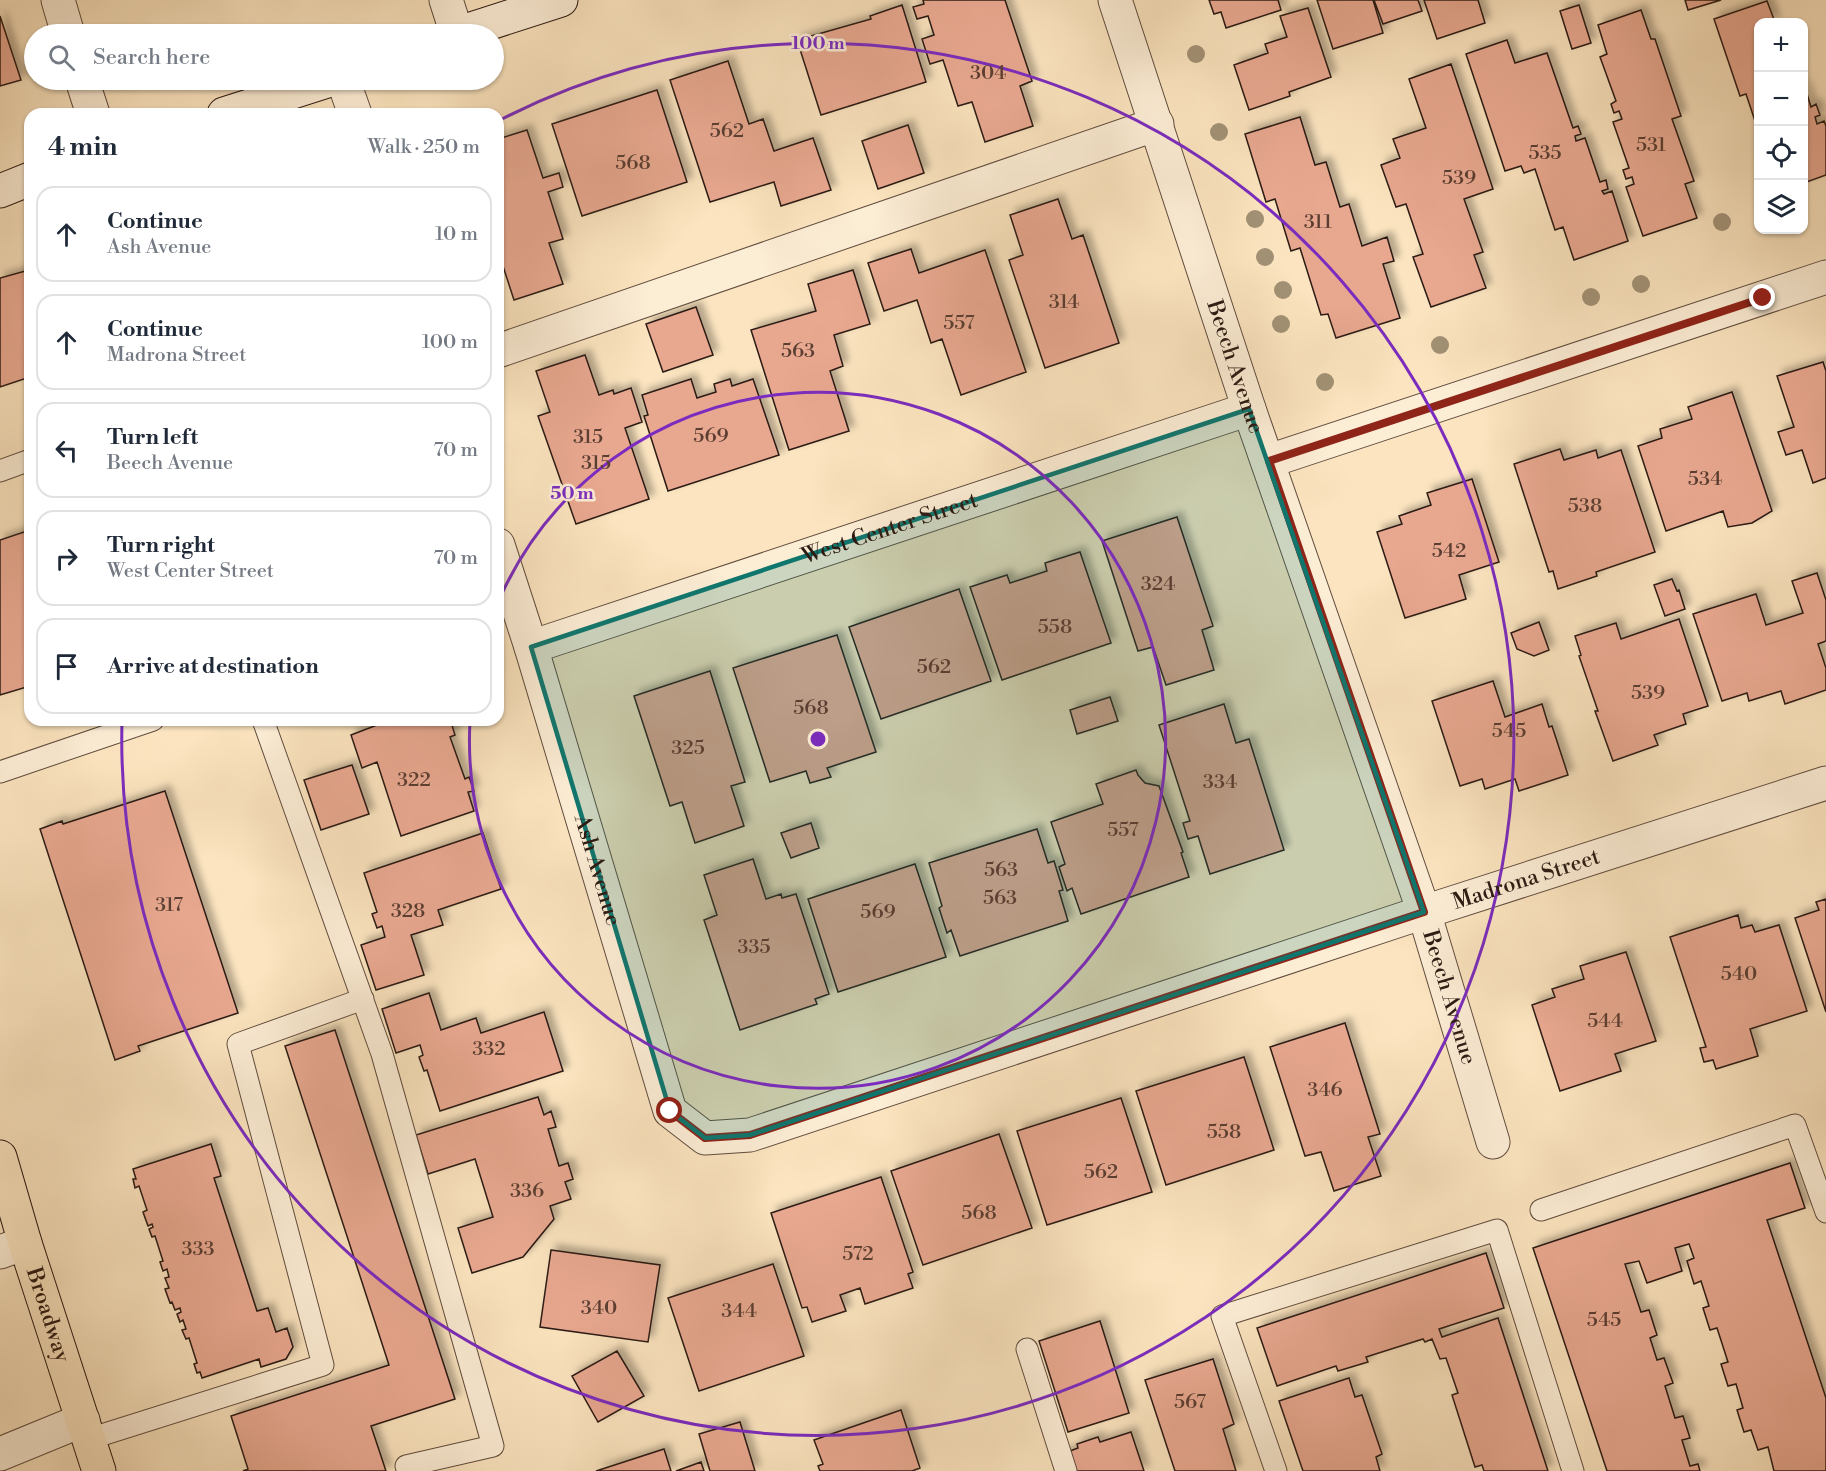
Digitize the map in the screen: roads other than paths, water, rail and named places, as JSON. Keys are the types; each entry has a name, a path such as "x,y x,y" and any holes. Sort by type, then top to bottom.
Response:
{"main road":[{"name":"Broadway","path":"0,1157 13,1247 86,1430 99,1471"}],"street":[{"path":"58,0 65,24"},
{"path":"446,0 453,24"},
{"path":"487,24 561,0"},
{"name":"Beech Avenue","path":"1115,0 1249,409 1269,461 1424,912 1493,1142"},
{"path":"85,90 91,108"},
{"path":"243,108 299,90"},
{"path":"346,90 352,108"},
{"path":"504,349 1157,124"},
{"path":"0,190 24,181"},
{"path":"1269,461 1826,277"},
{"name":"West Center Street","path":"531,647 1249,409"},
{"name":"Ash Avenue","path":"504,564 670,1111 705,1138 750,1135"},
{"name":"Madrona Street","path":"750,1135 1424,912 1826,783"},
{"path":"0,1454 86,1430"}],"lane":[{"path":"0,471 24,462"},
{"path":"0,772 135,726"},
{"path":"265,726 382,1054 493,1446 406,1466"},
{"path":"86,1430 323,1365 238,1044 363,999"},
{"path":"1542,1210 1795,1125 1826,1212"},
{"path":"1276,1471 1222,1316 1497,1230 1574,1471"},
{"path":"1027,1348 1066,1471"}]}
